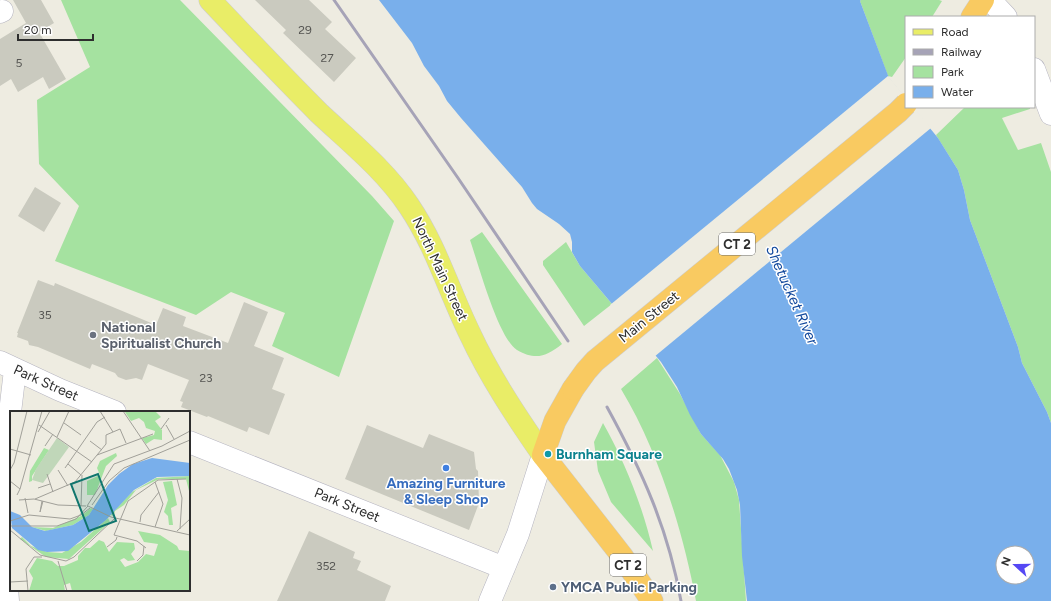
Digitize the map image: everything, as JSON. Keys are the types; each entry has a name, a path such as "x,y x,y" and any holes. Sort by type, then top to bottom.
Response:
{"highway":[{"path":"973,16 983,0"},
{"name":"Main Street","path":"543,455 555,421 573,389 595,361 905,105"},
{"name":"CT 2","path":"543,455 634,572 652,601"}],"main road":[{"name":"North Main Street","path":"210,0 291,84 383,174 402,196 429,240 467,327 486,366 513,411 543,455"}],"street":[{"path":"990,0 1005,16"},
{"path":"1035,71 1051,114"},
{"path":"8,366 0,498 8,601"},
{"name":"Park Street","path":"8,366 60,390 112,411"},
{"name":"Park Street","path":"190,442 504,568"},
{"name":"Main Street","path":"490,601 526,512 543,455"}],"green space":[{"path":"61,0 180,0 372,196 394,221 339,377 272,346 285,313 231,292 196,315 55,261 79,206 39,164 37,100 90,67"},
{"path":"860,1 942,1 933,16 905,16 905,58 892,77 888,76"},
{"path":"964,108 1030,108 1002,118 1018,150 1041,143 1051,172 1051,423 1022,363 1018,347 970,220 958,170 936,135"},
{"path":"482,232 562,344 551,352 541,356 536,356 517,350 510,343 503,331 489,299 470,240"},
{"path":"566,242 580,266 612,304 584,326 543,265 543,261"},
{"path":"657,358 680,394 701,434 720,455 734,482 739,500 746,601 696,601 691,574 668,492 658,464 621,389"},
{"path":"603,423 619,453 639,501 653,551 611,502 598,471 594,442"}],"water":[{"name":"Shetucket River","path":"379,0 861,0 860,1 889,78 905,98 905,108 914,108 938,138 958,170 970,220 1018,347 1022,363 1051,423 1051,601 747,601 742,556 740,505 737,490 729,469 723,459 701,434 677,387 661,362 580,266 572,252 570,234 559,224 537,209 522,187 447,101 439,86 424,66 412,43"}],"pier":[{"path":"888,76 905,97 905,108 914,108 931,128 654,357 610,305"}],"building":[{"path":"13,0 41,0 54,23 39,32 66,79 49,89 43,77 18,92 11,79 0,86 0,39 26,23"},
{"path":"255,0 309,0 332,22 325,29 356,58 334,82 283,33 286,30"},
{"path":"35,187 61,203 44,232 18,216"},
{"path":"38,280 54,286 55,283 156,325 163,308 186,317 183,326 228,343 244,302 268,312 254,346 284,358 272,389 285,394 269,435 249,427 247,432 181,407 183,402 180,401 189,380 148,364 142,380 136,378 126,380 118,377 115,373 92,364 90,369 38,347 29,345 28,341 17,337 17,333"},
{"path":"367,425 423,448 429,434 474,452 476,469 478,471 479,503 469,530 345,479"},
{"path":"309,531 355,552 353,558 361,561 357,570 391,586 385,601 277,601"}],"railway":[{"path":"334,0 458,178 568,341"},
{"path":"607,407 632,454 661,524 676,574 681,601"}],"place":[{"name":"National Spiritualist Church","path":"93,335"},
{"name":"Burnham Square","path":"548,454"},
{"name":"Amazing Furniture & Sleep Shop","path":"446,468"},
{"name":"YMCA Public Parking","path":"553,587"}]}
